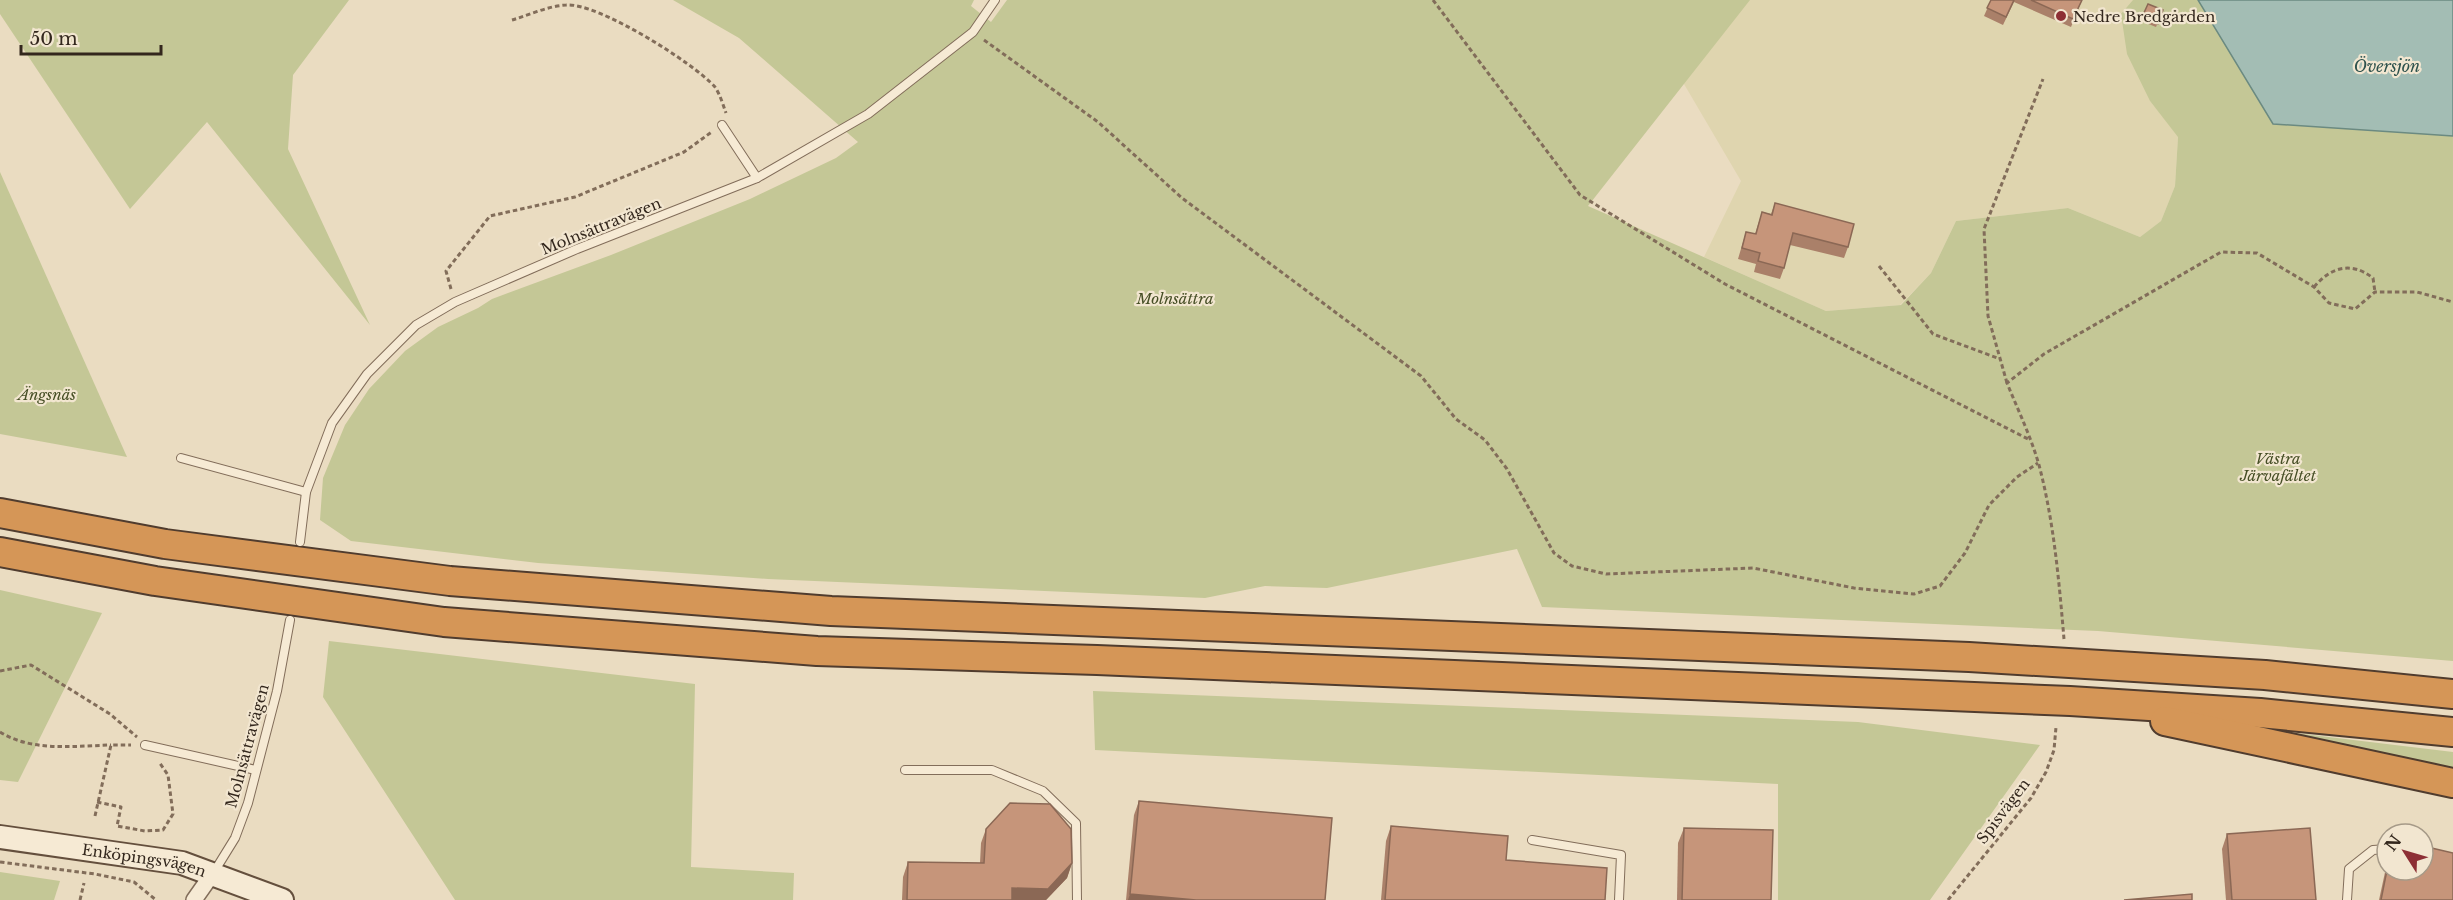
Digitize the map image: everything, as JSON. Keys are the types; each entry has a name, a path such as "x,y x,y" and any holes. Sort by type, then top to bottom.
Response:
{"highway":[{"path":"0,513 165,544 450,581 831,610 1969,657 2265,675 2453,694"},
{"path":"0,552 155,581 444,622 817,651 1097,660 2070,700 2260,713 2453,732"},
{"path":"2070,700 2453,783"}],"street":[{"name":"Enköpingsvägen","path":"0,837 182,863 282,900"},
{"path":"194,900 213,873"}],"lane":[{"name":"Molnsättravägen","path":"300,542 306,492 332,423 367,374 416,325 455,302 577,249 757,178 868,114 973,32 995,0"},
{"path":"722,125 757,178"},
{"path":"181,458 306,492"},
{"name":"Molnsättravägen","path":"213,873 235,838 248,803 274,702 290,620"},
{"path":"145,745 256,770"},
{"path":"905,770 992,770 1043,791 1076,823 1077,900"},
{"path":"1532,840 1621,855 1619,900"},
{"path":"2347,900 2349,869 2375,850"}],"path":[{"path":"1433,0 1580,195 1725,284 2030,440"},
{"path":"455,302 446,271 490,216 575,196 684,152 722,125 727,114 716,88 683,62 643,35 594,11 567,4 512,20"},
{"path":"973,32 1098,122 1182,198 1421,376 1456,419 1485,440 1507,469 1554,553 1572,566 1606,574 1753,568 1854,588 1914,594 1940,586 1965,553 1989,505 2017,477 2038,464"},
{"path":"2043,79 1984,229 1988,316 2007,383 2038,464 2059,574 2064,643"},
{"path":"2007,383 2044,354 2221,252 2257,254 2314,287 2329,303 2355,309 2375,292 2417,292 2453,302"},
{"path":"1879,266 1933,334 2000,359"},
{"path":"2314,287 2324,275 2344,267 2362,269 2373,278 2375,292"},
{"path":"0,671 31,664 110,714 145,745 168,775 173,814 164,830 145,831 117,826 121,807 97,802"},
{"name":"Spisvägen","path":"1948,900 2031,798 2046,772 2054,750 2056,728"},
{"path":"0,732 15,741 46,746 145,745"},
{"path":"95,816 111,745"},
{"path":"0,862 95,874 134,882 154,900"},
{"path":"80,900 84,883"}],"shaded area":[{"path":"1023,0 2133,0 2150,101 2178,136 2175,186 2161,221 2140,237 2068,208 1956,221 1931,273 1900,305 1826,311 1704,257 1741,181 1684,84"}],"green space":[{"path":"0,0 349,0 293,75 288,149 370,325 207,122 130,209 0,14"},
{"path":"673,0 974,0 971,6 991,22 1007,0 1750,0 1588,206 1826,311 1901,305 1931,273 1956,221 2068,208 2140,237 2161,221 2175,186 2178,137 2150,101 2127,54 2121,14 2133,0 2453,0 2453,661 2098,631 1542,607 1517,549 1327,588 1265,586 1205,598 768,579 538,563 351,541 320,520 323,478 345,425 369,389 405,351 438,327 492,299 611,255 750,199 836,158 858,142 739,38"},
{"name":"Ängsnäs","path":"0,172 127,457 0,434"},
{"path":"0,590 102,613 18,782 0,780"},
{"path":"329,641 695,684 691,867 794,873 793,900 455,900 323,697"},
{"path":"1093,691 1858,722 2040,745 1930,900 1778,900 1778,784 1095,750"},
{"path":"2287,732 2453,752 2453,772 2286,738"},
{"path":"0,872 60,881 54,900 0,900"}],"water":[{"name":"Översjön","path":"2198,0 2453,0 2453,136 2273,124"}],"building":[{"path":"1991,0 2014,0 2006,17 1987,8"},
{"path":"2031,0 2082,0 2073,19"},
{"path":"2148,4 2163,10 2158,24 2142,17"},
{"path":"1775,203 1854,224 1848,247 1793,233 1784,268 1758,261 1760,253 1742,248 1746,232 1756,234 1762,212 1772,215"},
{"path":"1139,801 1332,818 1325,900 1196,900 1130,894"},
{"path":"1010,803 1050,804 1071,829 1072,863 1048,889 1012,888 1012,900 907,900 908,862 984,863 986,829"},
{"path":"1391,826 1508,836 1506,860 1607,868 1605,900 1385,900"},
{"path":"1684,828 1773,830 1771,900 1682,900"},
{"path":"2310,828 2316,900 2232,900 2227,834"},
{"path":"2435,849 2453,853 2453,900 2381,900 2385,882 2435,882"},
{"path":"2192,894 2192,900 2124,900"}],"place":[{"name":"Nedre Bredgården","path":"2061,16"}],"park label":[{"name":"Molnsättra","path":"1175,298"},
{"name":"Västra Järvafältet","path":"2278,466"}]}
